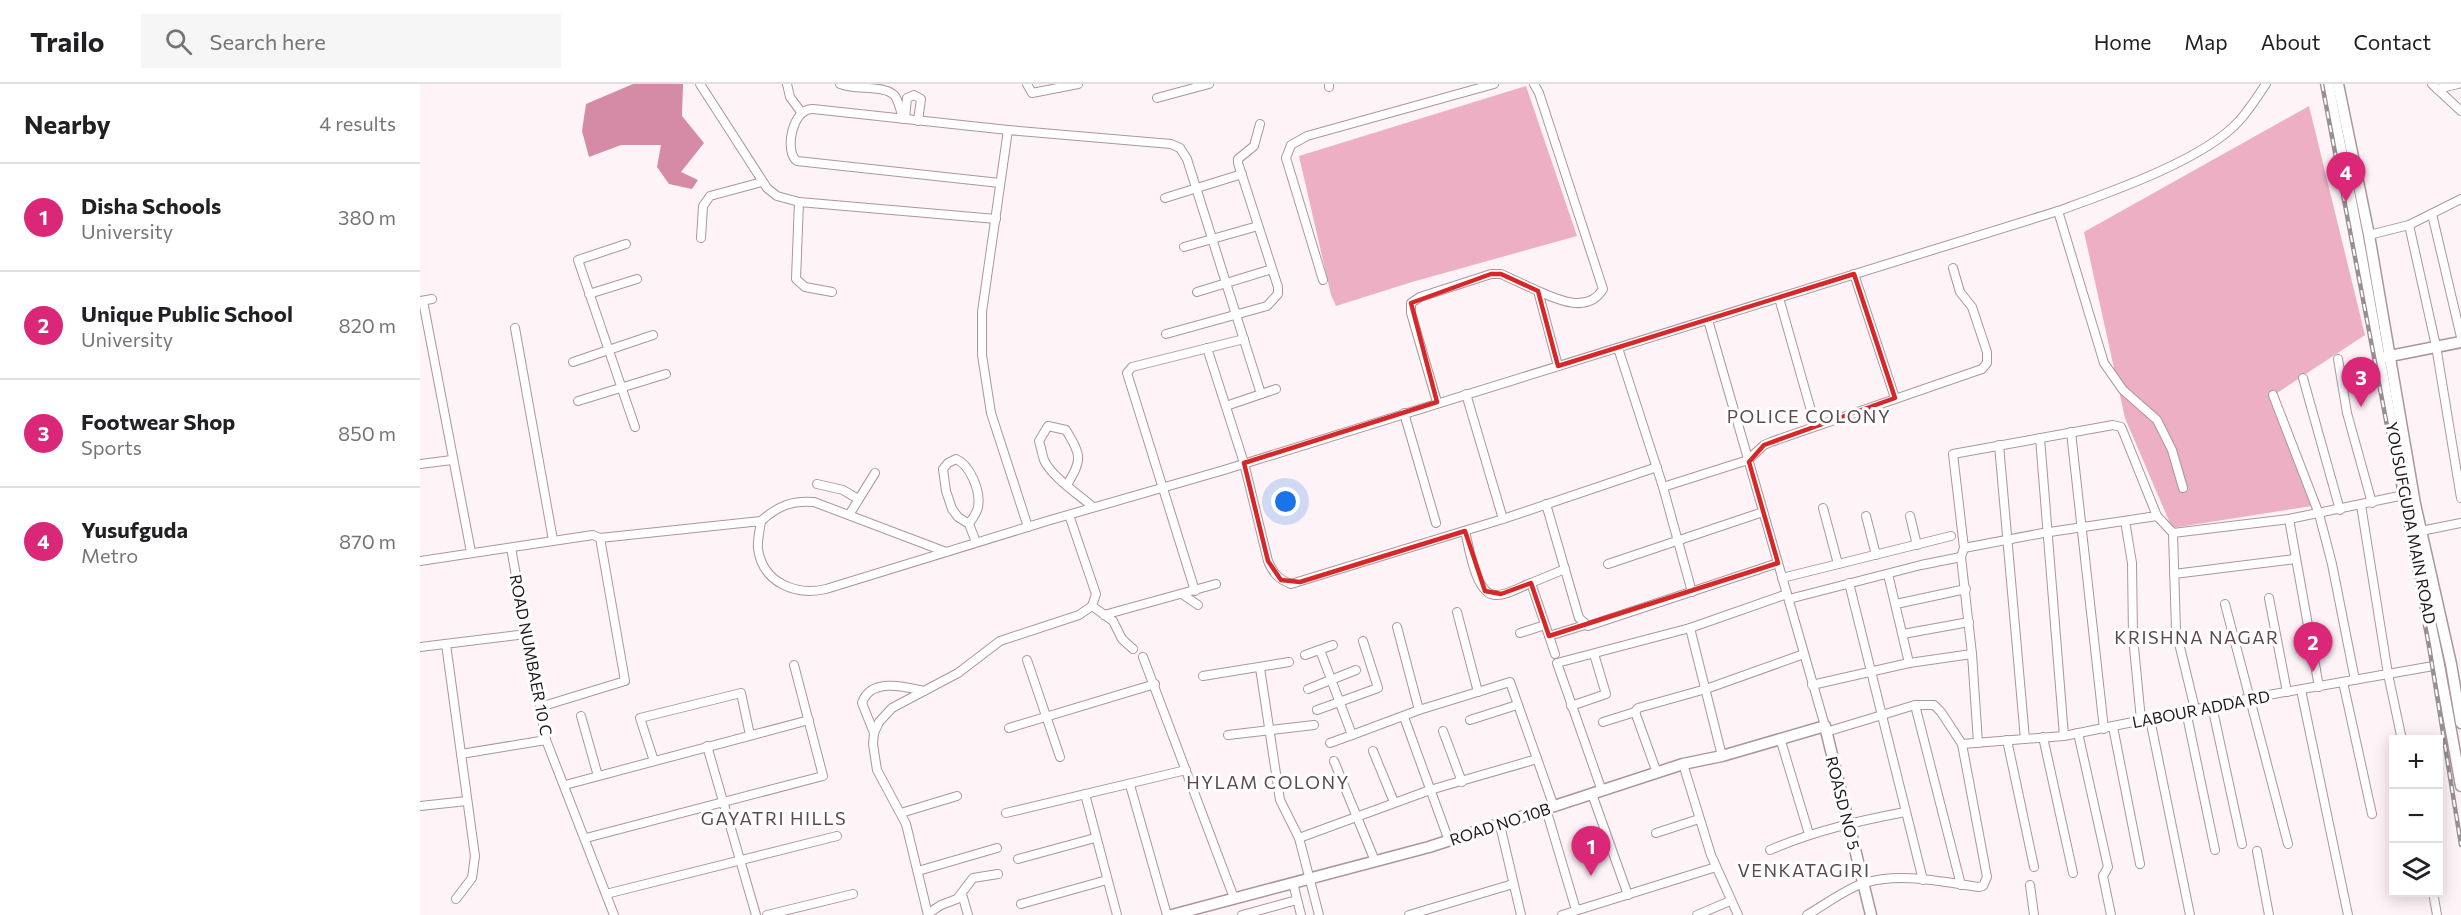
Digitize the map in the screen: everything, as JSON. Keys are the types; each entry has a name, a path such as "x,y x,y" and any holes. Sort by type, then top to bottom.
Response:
{"main road":[{"name":"YOUSUFGUDA MAIN ROAD","path":"2328,84 2461,723"},
{"name":"YOUSUFGUDA MAIN ROAD","path":"2338,84 2368,235 2403,495 2450,663 2461,786"},
{"path":"2384,357 2461,342"},
{"name":"ROAD NO 10B","path":"1172,915 1449,841 1683,764 1722,756 1780,738 1826,729"},
{"name":"ROASD NO 5","path":"1826,729 1871,915"}],"street":[{"path":"700,84 762,182 777,196 800,202 996,219"},
{"path":"787,84 790,97 801,112"},
{"path":"840,84 851,87 879,88 890,92 896,99 904,119"},
{"path":"1027,84 1030,92 1033,93 1078,84"},
{"path":"1157,98 1209,84"},
{"path":"1323,280 1286,158 1291,145 1307,136 1494,84"},
{"path":"1437,402 1411,313 1411,303 1420,297 1497,273 1563,302 1575,303 1593,299 1603,289 1539,93 1534,84"},
{"path":"761,521 758,542 763,564 778,582 797,591 813,592 826,589 1244,463 2058,211 2103,195 2183,160 2224,135 2239,122 2266,84"},
{"path":"2434,87 2458,84"},
{"path":"2434,87 2461,111"},
{"path":"904,119 908,98 914,95 921,99 918,121"},
{"path":"1000,183 797,161 793,159 790,150 795,121 801,112 813,109 1008,130 1171,144 1180,148 1184,153 1196,188 1261,394"},
{"path":"1166,334 1267,306 1276,298 1279,291 1238,159 1254,146 1260,124"},
{"path":"1008,130 982,312 982,355 991,413 1028,527"},
{"path":"1165,198 1242,174"},
{"path":"701,238 702,211 705,201 710,196 762,182"},
{"path":"2368,235 2409,225 2461,199"},
{"path":"800,202 796,279 805,287 832,292"},
{"path":"2058,211 2104,363 2123,390 2157,420 2172,450 2183,488"},
{"path":"2432,214 2461,337"},
{"path":"2409,225 2457,444 2461,498"},
{"path":"1184,247 1258,226"},
{"path":"626,244 578,260 635,427"},
{"path":"1663,487 1748,460 1764,445 1974,373 1986,364 1986,352 1972,307 1960,292 1953,268"},
{"path":"1197,292 1272,269"},
{"path":"1854,274 1896,398"},
{"path":"589,294 638,279"},
{"path":"1538,291 1558,366"},
{"path":"1779,298 1810,407"},
{"path":"432,299 422,301 471,552"},
{"path":"1708,320 1826,729 1915,705 1934,705 1962,744 1987,877 1983,886 1896,879 1863,883 1807,915"},
{"path":"515,328 554,540"},
{"path":"573,362 653,335"},
{"path":"1195,591 1128,371 1132,367 1244,339"},
{"path":"1208,348 1244,463 1268,561 1272,572 1281,580 1291,584 1503,519 1657,467"},
{"path":"1617,348 1657,467 1692,592"},
{"path":"2337,359 2347,413 2372,503"},
{"path":"578,401 666,374"},
{"path":"2303,378 2340,510"},
{"path":"1226,406 1276,389"},
{"path":"1466,394 1503,519"},
{"path":"2273,395 2319,514 2334,574 2355,680"},
{"path":"1404,413 1436,523"},
{"path":"1978,743 1972,654 1961,557 1965,548 1953,454 2113,425 2121,427 2157,516 2173,533 2176,631 2214,850"},
{"path":"1068,485 1079,464 1076,450 1066,430 1048,426 1039,441 1044,459 1053,472 1093,507"},
{"path":"2072,432 2104,729"},
{"path":"2040,438 2064,736"},
{"path":"1999,445 2025,739"},
{"path":"969,524 978,509 978,498 969,472 961,461 956,459 943,469 946,491 954,513 969,524 976,543"},
{"path":"420,464 452,460"},
{"path":"849,515 874,473"},
{"path":"817,484 843,490 858,499"},
{"path":"2173,533 2289,519 2403,495"},
{"path":"420,561 593,535 600,538 761,521 779,507 802,501 814,502 946,552"},
{"path":"1546,504 1579,618 1584,625"},
{"path":"2361,505 2388,674 2401,735"},
{"path":"1823,508 1838,564"},
{"path":"1608,564 1763,512"},
{"path":"999,874 973,878 957,899 940,905 928,914 901,813 877,770 873,744 874,733 879,722 892,708 958,673 1000,641 1079,615 1092,606 1096,594 1069,515"},
{"path":"1866,516 1876,555"},
{"path":"1910,516 1917,545"},
{"path":"1965,548 2047,532 2157,516"},
{"path":"2289,519 2319,687"},
{"path":"2125,521 2132,563 2133,637 2141,720"},
{"path":"2421,531 2461,523"},
{"path":"1465,531 1477,578 1485,591 1494,595 1565,569"},
{"path":"1782,578 1951,537"},
{"path":"540,707 625,681 600,538"},
{"name":"ROAD NUMBAER 10 C","path":"511,548 546,740 614,915"},
{"path":"1628,895 1557,663 1690,628 1788,596 1961,557"},
{"path":"2174,574 2295,559"},
{"path":"1549,636 1584,625 1594,626 1778,563"},
{"path":"1888,574 1908,663"},
{"path":"1531,583 1555,654"},
{"path":"1849,583 1880,715 1923,880"},
{"path":"1104,615 1216,584"},
{"path":"1896,604 1966,589"},
{"path":"1182,594 1198,605"},
{"path":"2269,598 2287,692"},
{"path":"2225,604 2288,844"},
{"path":"1092,606 1113,621 1122,639 1133,649"},
{"path":"1457,612 1478,692"},
{"path":"1903,634 1969,622"},
{"path":"1520,633 1545,625"},
{"path":"1396,627 1419,710"},
{"path":"1690,628 1722,756"},
{"path":"420,647 526,634"},
{"path":"1317,710 1378,688 1363,641"},
{"path":"446,644 475,856 468,885 456,899"},
{"path":"1305,655 1333,645"},
{"path":"1320,650 1352,735"},
{"path":"1571,706 1606,694 1594,654"},
{"path":"1604,722 1635,712 1638,708 1706,689 1804,654"},
{"path":"1812,685 1908,663 1972,654"},
{"path":"1143,657 1234,898"},
{"path":"1027,660 1060,757"},
{"path":"1203,676 1289,662"},
{"name":"LABOUR ADDA RD","path":"1962,744 2064,736 2251,698 2450,663"},
{"path":"586,838 823,776 794,665"},
{"path":"1260,668 1280,801 1299,838 1319,915"},
{"path":"1308,689 1356,670"},
{"path":"1330,743 1419,710 1510,682 1537,759 1576,910"},
{"path":"2343,682 2372,814"},
{"path":"1009,728 1155,684"},
{"path":"874,733 862,703 867,692 875,688 899,686 924,691"},
{"path":"2301,690 2348,915"},
{"path":"654,761 640,718 741,693 750,735"},
{"path":"1470,720 1517,705"},
{"path":"1915,705 1961,885"},
{"path":"2212,706 2242,844"},
{"path":"1635,712 1657,773"},
{"path":"581,716 598,776"},
{"path":"1404,717 1449,841"},
{"path":"2150,719 2190,915"},
{"path":"565,785 809,720"},
{"path":"1228,735 1314,724"},
{"path":"2113,727 2140,864"},
{"path":"1443,731 1462,782"},
{"path":"2078,733 2108,867 2103,876 2111,915"},
{"path":"2043,737 2073,873"},
{"path":"1780,738 1809,834"},
{"path":"461,754 546,740"},
{"path":"2007,740 2034,867"},
{"path":"707,746 756,915"},
{"path":"1373,751 1394,802"},
{"path":"1299,838 1430,790 1537,759"},
{"path":"1334,761 1375,861"},
{"path":"1683,764 1716,867 1737,915"},
{"path":"1006,813 1186,770"},
{"path":"1130,785 1167,915"},
{"path":"1085,794 1116,915"},
{"path":"901,813 957,796"},
{"path":"420,806 467,801"},
{"path":"1770,850 1847,822 1905,812"},
{"path":"1656,833 1699,819"},
{"path":"1500,825 1521,915"},
{"path":"606,894 837,836"},
{"path":"1018,859 1095,838"},
{"path":"918,871 997,848"},
{"path":"2257,851 2268,915"},
{"path":"1562,915 1716,867"},
{"path":"1021,904 1107,880"},
{"path":"1293,883 1301,915"},
{"path":"1409,915 1513,884"},
{"path":"2030,885 2034,915"},
{"path":"767,915 853,894"},
{"path":"962,894 968,915"},
{"path":"2434,897 2437,915"},
{"path":"1242,915 1297,900"},
{"path":"1697,915 1730,901"}],"highlighted area":[{"path":"1491,274 1501,274 1538,291 1558,366 1854,274 1895,398 1764,445 1749,462 1778,563 1549,636 1531,583 1501,594 1485,591 1465,531 1300,582 1281,580 1268,561 1244,463 1437,402 1411,303"}],"shaded area":[{"path":"633,84 683,84 682,116 704,143 681,172 698,180 692,189 669,184 657,167 661,145 621,145 589,157 582,131 586,104"},
{"path":"1526,86 1577,236 1412,282 1336,306 1331,295 1299,156"},
{"path":"2309,106 2365,335 2274,395 2312,506 2172,528 2125,418 2084,232"}],"railway":[{"path":"2322,84 2429,646 2461,845"}],"place":[{"name":"Yusufguda","path":"2346,202"},
{"name":"Footwear Shop","path":"2361,407"},
{"name":"Unique Public School","path":"2313,672"},
{"name":"Disha Schools","path":"1591,876"}],"district":[{"name":"POLICE COLONY","path":"1809,417"},
{"name":"KRISHNA NAGAR","path":"2197,638"},
{"name":"HYLAM COLONY","path":"1268,783"},
{"name":"GAYATRI HILLS","path":"774,819"},
{"name":"VENKATAGIRI","path":"1804,871"}]}
